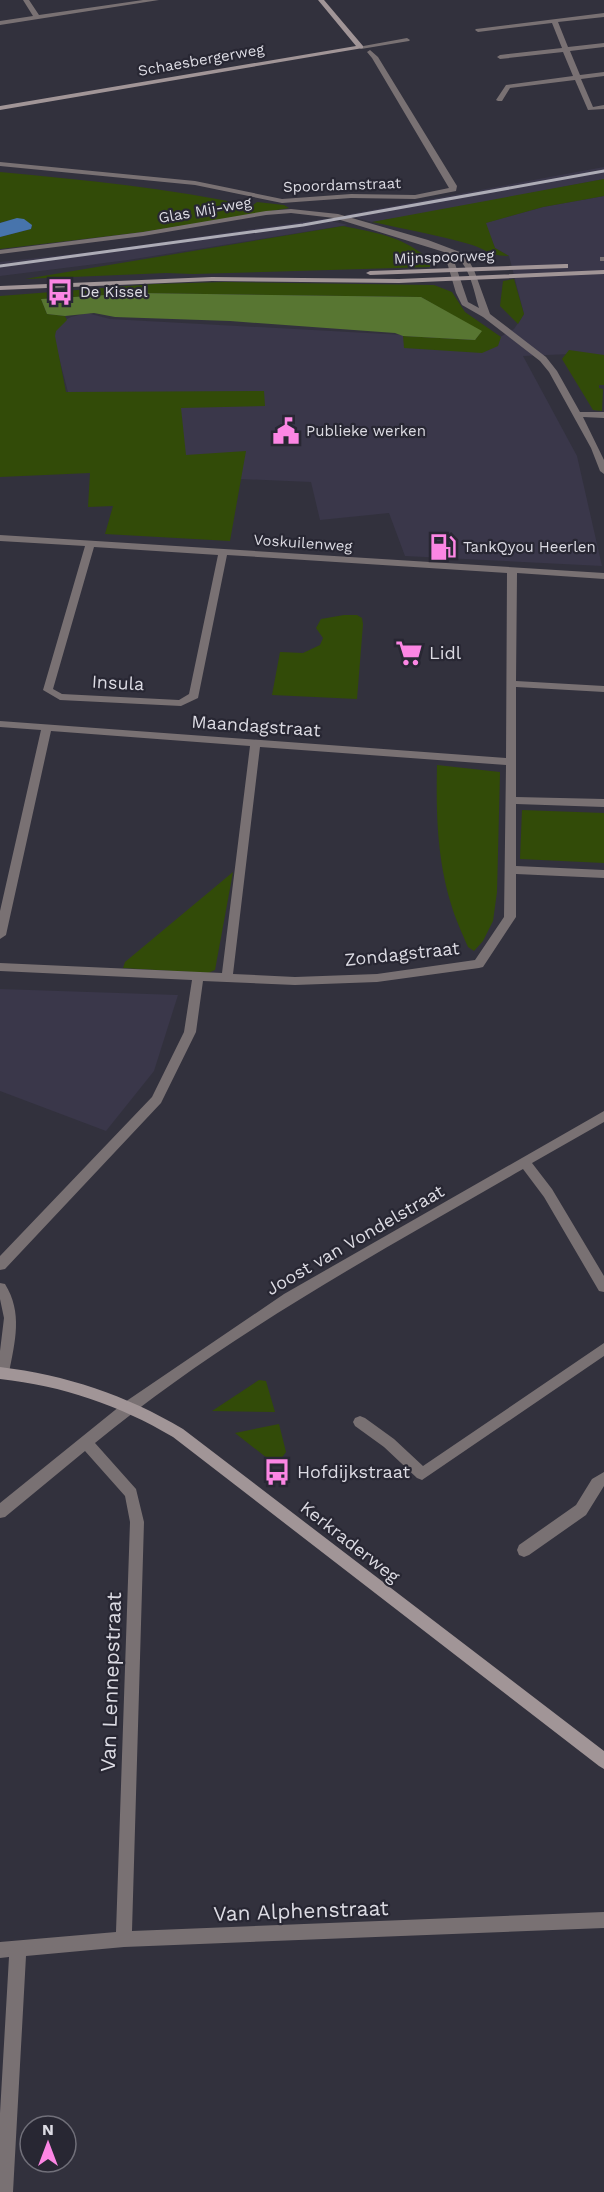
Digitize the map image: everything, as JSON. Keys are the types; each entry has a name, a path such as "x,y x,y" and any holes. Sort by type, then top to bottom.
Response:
{"street":[{"path":"26,0 37,18"},
{"path":"0,23 116,3 156,0"},
{"path":"321,0 361,47"},
{"path":"478,30 604,15"},
{"path":"554,21 590,109 604,107"},
{"name":"Schaesbergerweg","path":"0,108 407,40"},
{"path":"500,57 604,45"},
{"name":"Spoordamstraat","path":"0,164 195,183 282,201 355,196 415,197 452,190 453,186 425,138 370,52"},
{"path":"500,100 508,86 604,74"},
{"name":"Glas Mij-weg","path":"0,252 134,236 291,211 335,216 447,250 462,256 471,274"},
{"path":"447,250 465,303 486,315 540,356 553,370 595,448 604,471"},
{"name":"Mijnspoorweg","path":"471,274 604,260"},
{"name":"Mijnspoorweg","path":"0,288 42,288 182,280 285,278 357,281 471,274 604,272"},
{"path":"471,274 486,315"},
{"name":"Mijnspoorweg","path":"0,293 42,288"},
{"path":"577,414 604,415"},
{"name":"Voskuilenweg","path":"0,538 223,554 604,576"},
{"name":"Insula","path":"90,544 48,690 60,697 181,703 194,696 223,554"},
{"name":"Zondagstraat","path":"0,967 295,981 377,978 479,964 510,917 512,572"},
{"path":"512,684 604,689"},
{"name":"Maandagstraat","path":"0,724 510,762"},
{"path":"0,934 47,727"},
{"path":"226,978 255,742"},
{"path":"510,800 604,803"},
{"path":"512,870 604,874"},
{"path":"0,1266 157,1100 190,1032 198,977"},
{"name":"Joost van Vondelstraat","path":"130,1406 289,1298 604,1116"},
{"path":"525,1163 548,1193 604,1287"},
{"name":"Kerkraderweg","path":"0,1288 8,1297 10,1320 1,1373 64,1383 98,1393 130,1406 187,1439 310,1537 604,1761"},
{"path":"360,1422 389,1443 422,1474 604,1349"},
{"path":"0,1512 130,1406"},
{"name":"Van Lennepstraat","path":"87,1443 131,1493 137,1522 124,1939"},
{"path":"524,1550 581,1510 597,1483 604,1478"},
{"name":"Van Alphenstraat","path":"0,1950 124,1939 604,1920"},
{"path":"4,2192 18,1948"}],"shaded area":[{"path":"604,167 604,179 433,212 372,222 345,215"},
{"path":"604,196 604,360 570,354 523,356 577,456 602,566 405,556 389,513 320,520 311,482 240,479 181,459 68,392 51,327 71,317 87,313 110,319 495,340 514,329 524,314 509,256 495,248 485,223 543,207"},
{"path":"323,219 348,225 128,260 0,276 0,262 100,251"},
{"path":"0,989 178,995 154,1071 106,1131 0,1091"}],"green space":[{"path":"0,172 158,189 252,206 257,202 284,205 289,208 143,232 0,249 0,237 31,229 32,226 16,219 0,223"},
{"path":"604,179 604,196 543,207 486,223 495,248 509,256 496,255 475,246 445,238 372,222"},
{"path":"343,226 378,234 410,246 430,260 430,267 166,273 25,279"},
{"path":"514,279 524,314 518,324 500,306 503,281"},
{"path":"225,282 434,285 452,292 465,312 501,337 498,346 482,353 404,348 403,336 475,340 481,332 421,297 139,293 41,299 47,314 65,316 67,320 56,331 55,336 66,392 264,391 265,406 181,408 186,455 246,451 230,541 105,534 113,506 88,507 90,473 0,477 0,296 155,284"},
{"path":"139,293 421,297 482,331 475,340 230,321 115,317 94,313 65,316 47,314 41,299"},
{"path":"569,350 604,355 604,385 599,385 599,388 603,389 602,411 593,410 562,359"},
{"path":"357,615 362,618 363,624 357,699 272,695 280,652 303,653 320,645 323,638 316,628 321,619"},
{"path":"437,765 500,772 497,892 493,921 483,941 474,951 468,947 446,887 437,818"},
{"path":"522,810 604,813 604,863 520,859"},
{"path":"233,872 215,970 208,973 123,968 125,962"},
{"path":"259,1380 266,1381 275,1412 212,1411"},
{"path":"279,1424 286,1452 281,1459 267,1458 235,1433"}],"water":[{"path":"17,218 24,219 32,225 31,229 0,237 0,223"}],"railway":[{"path":"0,266 303,225 604,171"}],"place":[{"name":"De Kissel","path":"60,292"},
{"name":"Publieke werken","path":"286,431"},
{"name":"TankQyou Heerlen","path":"443,547"},
{"name":"Lidl","path":"409,653"},
{"name":"Hofdijkstraat","path":"277,1472"}]}
